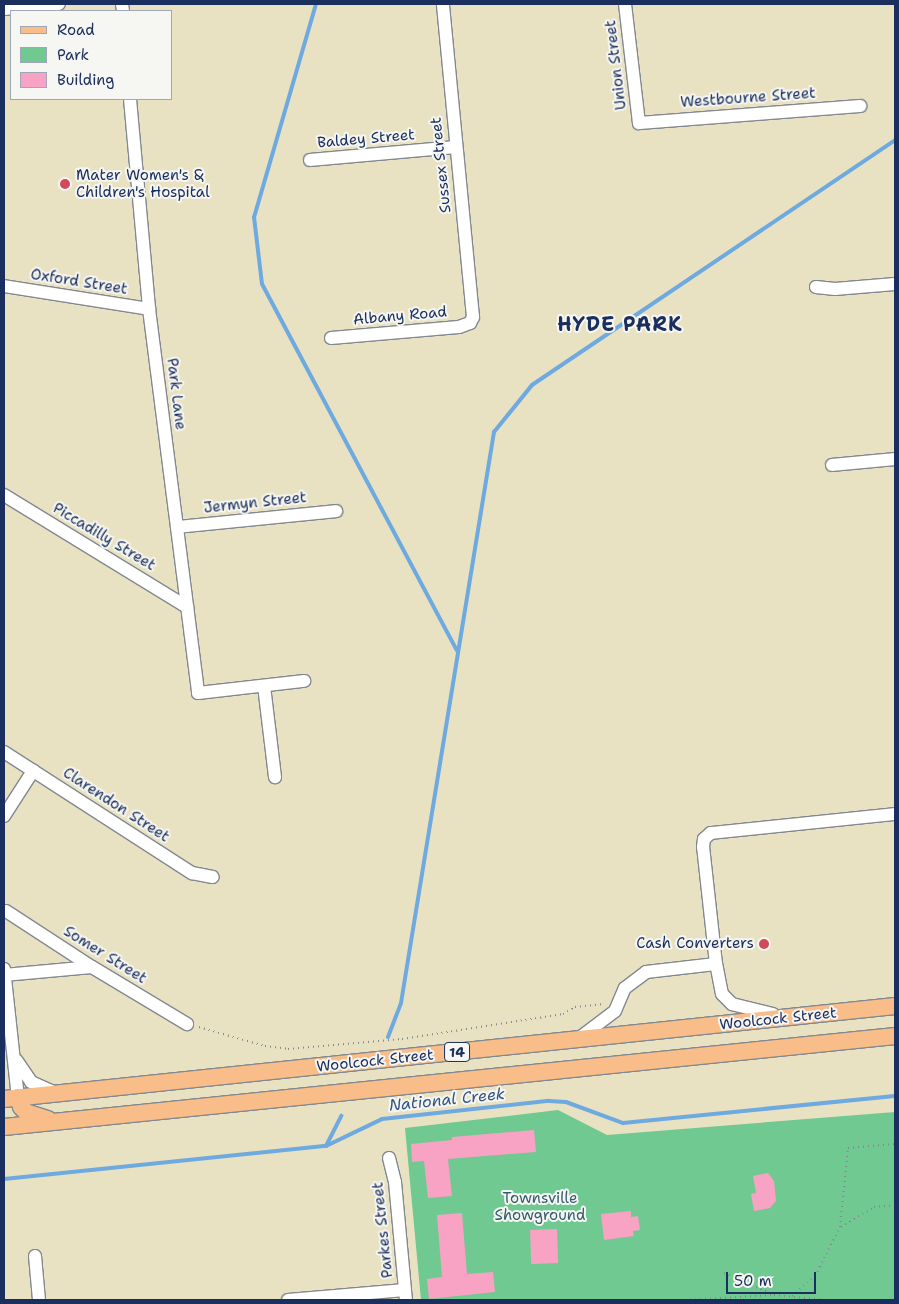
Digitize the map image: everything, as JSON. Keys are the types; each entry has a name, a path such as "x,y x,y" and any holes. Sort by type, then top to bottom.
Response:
{"main road":[{"name":"Woolcock Street","path":"11,1098 895,1006"},
{"name":"Woolcock Street","path":"4,1128 895,1036"},
{"path":"11,1098 26,1112 61,1122"}],"street":[{"path":"4,9 59,4"},
{"name":"Sussex Street","path":"443,4 455,147 474,310 470,323"},
{"name":"Union Street","path":"625,4 639,123"},
{"name":"Park Lane","path":"130,100 149,309 198,693 264,686"},
{"name":"Westbourne Street","path":"639,123 860,106"},
{"name":"Baldey Street","path":"310,160 455,147"},
{"path":"816,287 835,290 895,284"},
{"name":"Oxford Street","path":"4,286 149,309"},
{"name":"Albany Road","path":"331,338 458,327 470,323"},
{"path":"832,465 895,459"},
{"name":"Piccadilly Street","path":"4,495 187,607"},
{"name":"Jermyn Street","path":"177,527 336,511"},
{"path":"276,777 264,686 304,681"},
{"name":"Clarendon Street","path":"4,752 192,872 213,877"},
{"path":"4,816 33,771"},
{"path":"800,1017 760,1013 732,1004 722,994 716,964 704,839 711,833 895,814"},
{"name":"Somer Street","path":"6,911 92,967 187,1024"},
{"path":"575,1040 615,1011 625,988 646,972 716,964"},
{"path":"11,1098 14,1052 4,973 92,967"},
{"path":"14,1052 22,1071 31,1082 56,1093"},
{"name":"Parkes Street","path":"389,1158 395,1182 406,1295"},
{"path":"35,1256 39,1300"},
{"path":"288,1300 406,1295"}],"path":[{"path":"187,1024 265,1046 288,1049 402,1039 563,1014 575,1007 619,1002"},
{"path":"792,1296 815,1276 840,1227 848,1148 895,1144"},
{"path":"840,1227 874,1207 895,1205"},
{"path":"724,1273 774,1295"},
{"path":"684,1300 774,1295 826,1300"}],"green space":[{"name":"Townsville Showground","path":"558,1110 607,1135 895,1112 895,1300 421,1300 405,1128"}],"building":[{"path":"534,1130 536,1152 448,1159 452,1196 428,1198 424,1161 412,1162 411,1144 452,1140 452,1137"},
{"path":"768,1173 774,1181 776,1201 770,1208 754,1211 751,1194 756,1193 753,1176"},
{"path":"631,1211 631,1217 638,1216 640,1230 633,1231 634,1236 604,1240 601,1214"},
{"path":"462,1213 467,1274 493,1272 495,1292 429,1299 427,1279 442,1277 437,1215"},
{"path":"557,1229 558,1263 531,1264 530,1230"}],"waterway":[{"path":"316,4 254,217 262,284 457,650"},
{"path":"388,1037 401,1003 494,432 532,385 895,140"},
{"name":"National Creek","path":"4,1179 326,1146 382,1119 549,1101 566,1102 623,1123 895,1096"},
{"path":"326,1146 341,1116"}],"place":[{"name":"Mater Women's & Children's Hospital","path":"65,184"},
{"name":"Cash Converters","path":"764,944"}],"district":[{"name":"HYDE PARK","path":"620,324"}]}
